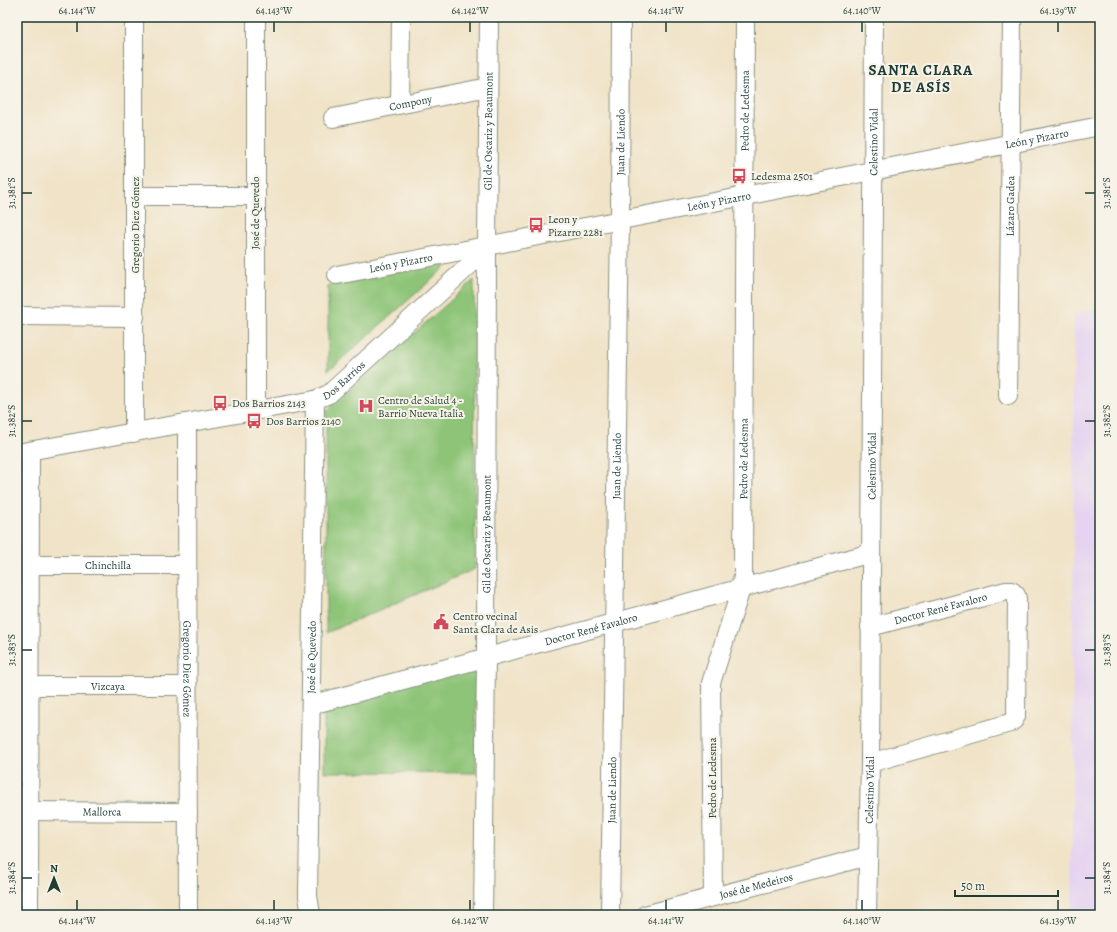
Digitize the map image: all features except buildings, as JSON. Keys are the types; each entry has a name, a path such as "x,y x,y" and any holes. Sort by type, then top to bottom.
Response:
{"street":[{"name":"Gregorio Diez Gómez","path":"134,17 134,433"},
{"name":"José de Quevedo","path":"256,17 256,410"},
{"path":"400,104 401,17"},
{"name":"Gil de Oscariz y Beaumont","path":"483,915 486,658 488,17"},
{"name":"Juan de Liendo","path":"610,915 620,220 621,17"},
{"name":"Pedro de Ledesma","path":"713,896 711,683 741,589 743,575 745,17"},
{"name":"Celestino Vidal","path":"867,915 870,763 874,17"},
{"name":"Lázaro Gadea","path":"1008,396 1012,17"},
{"name":"Compony","path":"334,118 488,86"},
{"name":"León y Pizarro","path":"337,275 487,247 1100,126"},
{"path":"135,196 255,196"},
{"name":"Dos Barrios","path":"23,452 315,400 329,394 487,247"},
{"path":"17,316 134,317"},
{"name":"José de Quevedo","path":"311,915 308,896 315,400"},
{"name":"Gregorio Diez Gómez","path":"187,423 186,564 188,915"},
{"path":"23,452 30,565 30,686 23,811 29,915"},
{"name":"Doctor René Favaloro","path":"311,705 871,553"},
{"name":"Chinchilla","path":"30,565 186,564"},
{"name":"Doctor René Favaloro","path":"870,627 1006,591 1012,591 1016,595 1017,599 1016,716 1014,720 1010,723 870,763"},
{"name":"Vizcaya","path":"30,686 187,686"},
{"name":"Mallorca","path":"23,811 188,812"},
{"name":"José de Medeiros","path":"645,915 868,856"}],"shaded area":[{"path":"1100,307 1100,490 1098,491 1100,504 1100,915 1072,915 1074,315"}],"green space":[{"path":"455,259 328,371 328,285"},
{"path":"474,280 475,569 326,633 326,411"},
{"path":"476,665 476,773 324,772 324,704"}],"place":[{"name":"Ledesma 2501","path":"739,176"},
{"name":"Leon y Pizarro 2281","path":"536,225"},
{"name":"Dos Barrios 2143","path":"220,403"},
{"name":"Centro de Salud 4 - Barrio Nueva Italia","path":"366,406"},
{"name":"Dos Barrios 2140","path":"254,421"},
{"name":"Centro vecinal Santa Clara de Asis","path":"441,622"}],"district":[{"name":"SANTA CLARA DE ASÍS","path":"921,78"}]}
